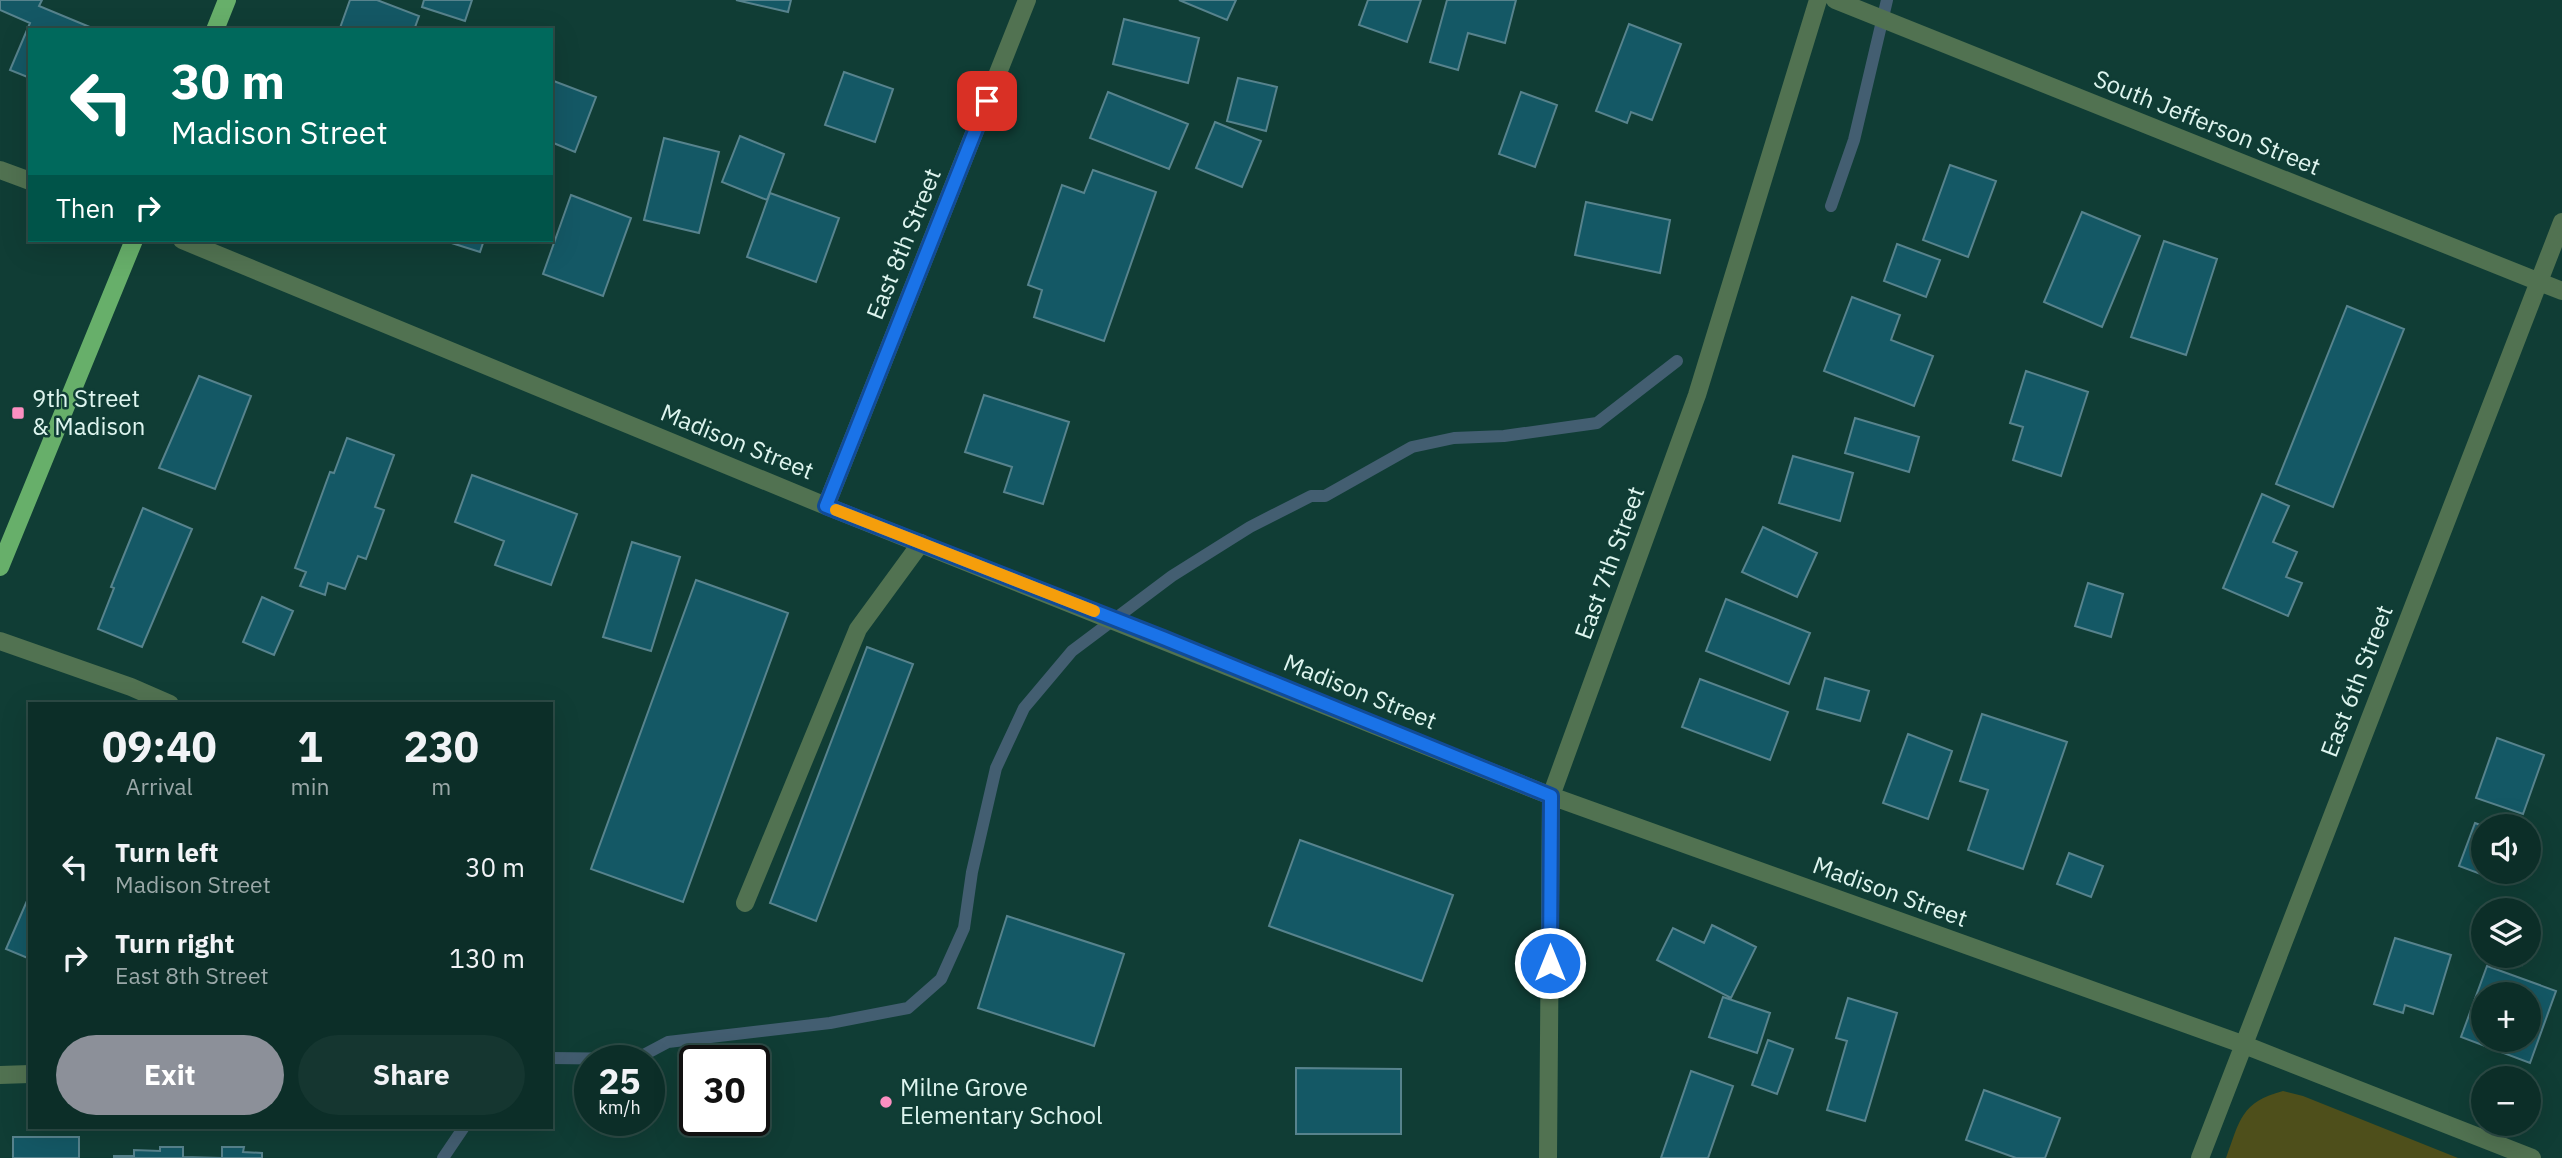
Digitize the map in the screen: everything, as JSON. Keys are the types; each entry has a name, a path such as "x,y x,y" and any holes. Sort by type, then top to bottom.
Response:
{"main road":[{"path":"216,28 227,0"},
{"path":"0,567 133,242"}],"street":[{"name":"East 8th Street","path":"826,506 1027,0"},
{"name":"East 7th Street","path":"1548,1158 1551,796 1697,395 1818,0"},
{"name":"South Jefferson Street","path":"1835,0 2562,291"},
{"path":"0,170 28,180"},
{"name":"East 6th Street","path":"2200,1158 2562,222"},
{"name":"Madison Street","path":"187,242 826,506 1551,796 2242,1044 2532,1158"},
{"path":"745,903 858,629 921,543"},
{"path":"0,641 131,687 165,702"},
{"path":"0,1074 28,1074"}],"shaded area":[{"path":"2283,1091 2303,1096 2458,1158 2226,1158 2244,1114 2258,1101"}],"building":[{"path":"0,0 42,0 39,6 92,28 28,28 28,77 10,70 30,23 0,10"},
{"path":"350,0 377,0 419,16 415,28 340,28"},
{"path":"424,0 472,0 465,21 422,7"},
{"path":"736,0 791,0 788,12"},
{"path":"1179,0 1236,0 1227,20"},
{"path":"1368,0 1421,0 1407,42 1359,25"},
{"path":"1447,0 1516,0 1505,43 1468,33 1458,70 1430,62"},
{"path":"1124,19 1199,38 1188,83 1113,64"},
{"path":"1629,24 1681,44 1652,120 1631,112 1627,123 1596,111"},
{"path":"844,72 893,89 875,142 825,125"},
{"path":"1238,78 1277,87 1266,131 1227,121"},
{"path":"553,81 596,97 575,152 553,143"},
{"path":"1108,92 1188,124 1169,169 1090,138"},
{"path":"1521,92 1557,105 1535,167 1499,154"},
{"path":"1215,122 1261,141 1242,187 1196,168"},
{"path":"740,136 784,154 767,200 722,182"},
{"path":"664,138 719,152 699,233 644,220"},
{"path":"1950,165 1996,181 1968,257 1923,240"},
{"path":"1093,170 1156,192 1104,341 1034,317 1042,290 1028,285 1062,185 1084,193"},
{"path":"770,193 839,218 816,282 747,257"},
{"path":"571,195 631,218 603,296 543,274"},
{"path":"1586,202 1670,220 1660,273 1575,255"},
{"path":"2082,212 2140,236 2102,327 2044,302"},
{"path":"2164,241 2217,259 2186,355 2131,337"},
{"path":"448,242 483,242 480,252"},
{"path":"1897,244 1940,260 1926,297 1884,281"},
{"path":"1852,297 1900,315 1891,340 1933,356 1914,406 1824,371"},
{"path":"2347,306 2404,329 2333,507 2276,484"},
{"path":"2026,371 2088,392 2061,476 2013,460 2023,427 2010,423"},
{"path":"199,376 251,396 215,489 159,468"},
{"path":"984,395 1069,422 1043,504 1004,492 1012,467 965,452"},
{"path":"1855,418 1919,437 1909,472 1845,453"},
{"path":"347,438 394,455 375,507 384,510 366,559 358,556 345,589 328,583 325,595 300,586 306,572 295,568 330,472 334,473"},
{"path":"1793,456 1853,473 1840,521 1779,503"},
{"path":"472,475 577,514 551,585 495,565 504,541 455,522"},
{"path":"2262,494 2289,506 2273,542 2297,552 2286,577 2302,583 2288,616 2223,588"},
{"path":"143,508 192,529 142,647 98,629 114,588 111,587"},
{"path":"1763,527 1817,553 1797,597 1742,572"},
{"path":"632,542 680,557 651,651 603,637"},
{"path":"696,580 788,613 683,902 591,869"},
{"path":"2088,583 2123,594 2111,637 2075,626"},
{"path":"262,597 293,611 274,655 243,642"},
{"path":"1726,599 1810,633 1789,684 1706,651"},
{"path":"867,647 913,664 816,921 770,903"},
{"path":"1825,678 1869,691 1860,721 1817,709"},
{"path":"1700,679 1788,712 1770,760 1682,727"},
{"path":"1982,714 2067,742 2023,869 1968,850 1988,790 1960,781"},
{"path":"1908,734 1952,751 1928,819 1883,803"},
{"path":"2497,738 2544,755 2523,814 2476,798"},
{"path":"2471,834 2471,870 2459,866"},
{"path":"1300,840 1453,895 1422,981 1269,926"},
{"path":"2069,853 2103,866 2091,897 2057,884"},
{"path":"28,899 28,958 6,949"},
{"path":"1007,916 1124,954 1094,1046 978,1008"},
{"path":"1712,925 1756,947 1731,998 1657,960 1673,928 1704,943"},
{"path":"2395,938 2451,955 2433,1014 2405,1005 2403,1013 2374,1004"},
{"path":"2486,968 2531,982 2481,982"},
{"path":"2541,986 2556,991 2541,1033"},
{"path":"1723,997 1770,1013 1757,1053 1709,1037"},
{"path":"1848,998 1897,1013 1865,1121 1827,1110 1847,1041 1836,1038"},
{"path":"2471,1010 2471,1041 2461,1037"},
{"path":"1768,1040 1793,1049 1777,1094 1752,1085"},
{"path":"2501,1052 2534,1052 2530,1063"},
{"path":"1296,1068 1401,1069 1401,1134 1296,1134"},
{"path":"1691,1071 1733,1086 1708,1158 1661,1158"},
{"path":"1984,1090 2060,1118 2045,1158 2016,1158 1966,1140"},
{"path":"13,1137 79,1137 79,1158 13,1158"},
{"path":"160,1147 183,1147 183,1157 222,1158 114,1158 134,1156 134,1150 160,1151"},
{"path":"222,1147 244,1147 243,1152 262,1153 262,1158 222,1158"}],"waterway":[{"path":"1831,206 1854,140 1887,0"},
{"path":"553,1058 636,1059 668,1042 830,1023 908,1008 941,979 964,928 972,872 996,768 1024,708 1072,651 1172,576 1250,527 1311,496 1325,496 1412,447 1454,438 1504,436 1597,423 1677,361"},
{"path":"443,1158 463,1129"}],"slow traffic":[{"path":"836,510 1094,611"}],"place":[{"name":"9th Street & Madison","path":"18,413"},
{"name":"Milne Grove Elementary School","path":"886,1102"}],"route":[{"path":"987,101 826,506 1163,638 1551,796 1550,963"}]}
